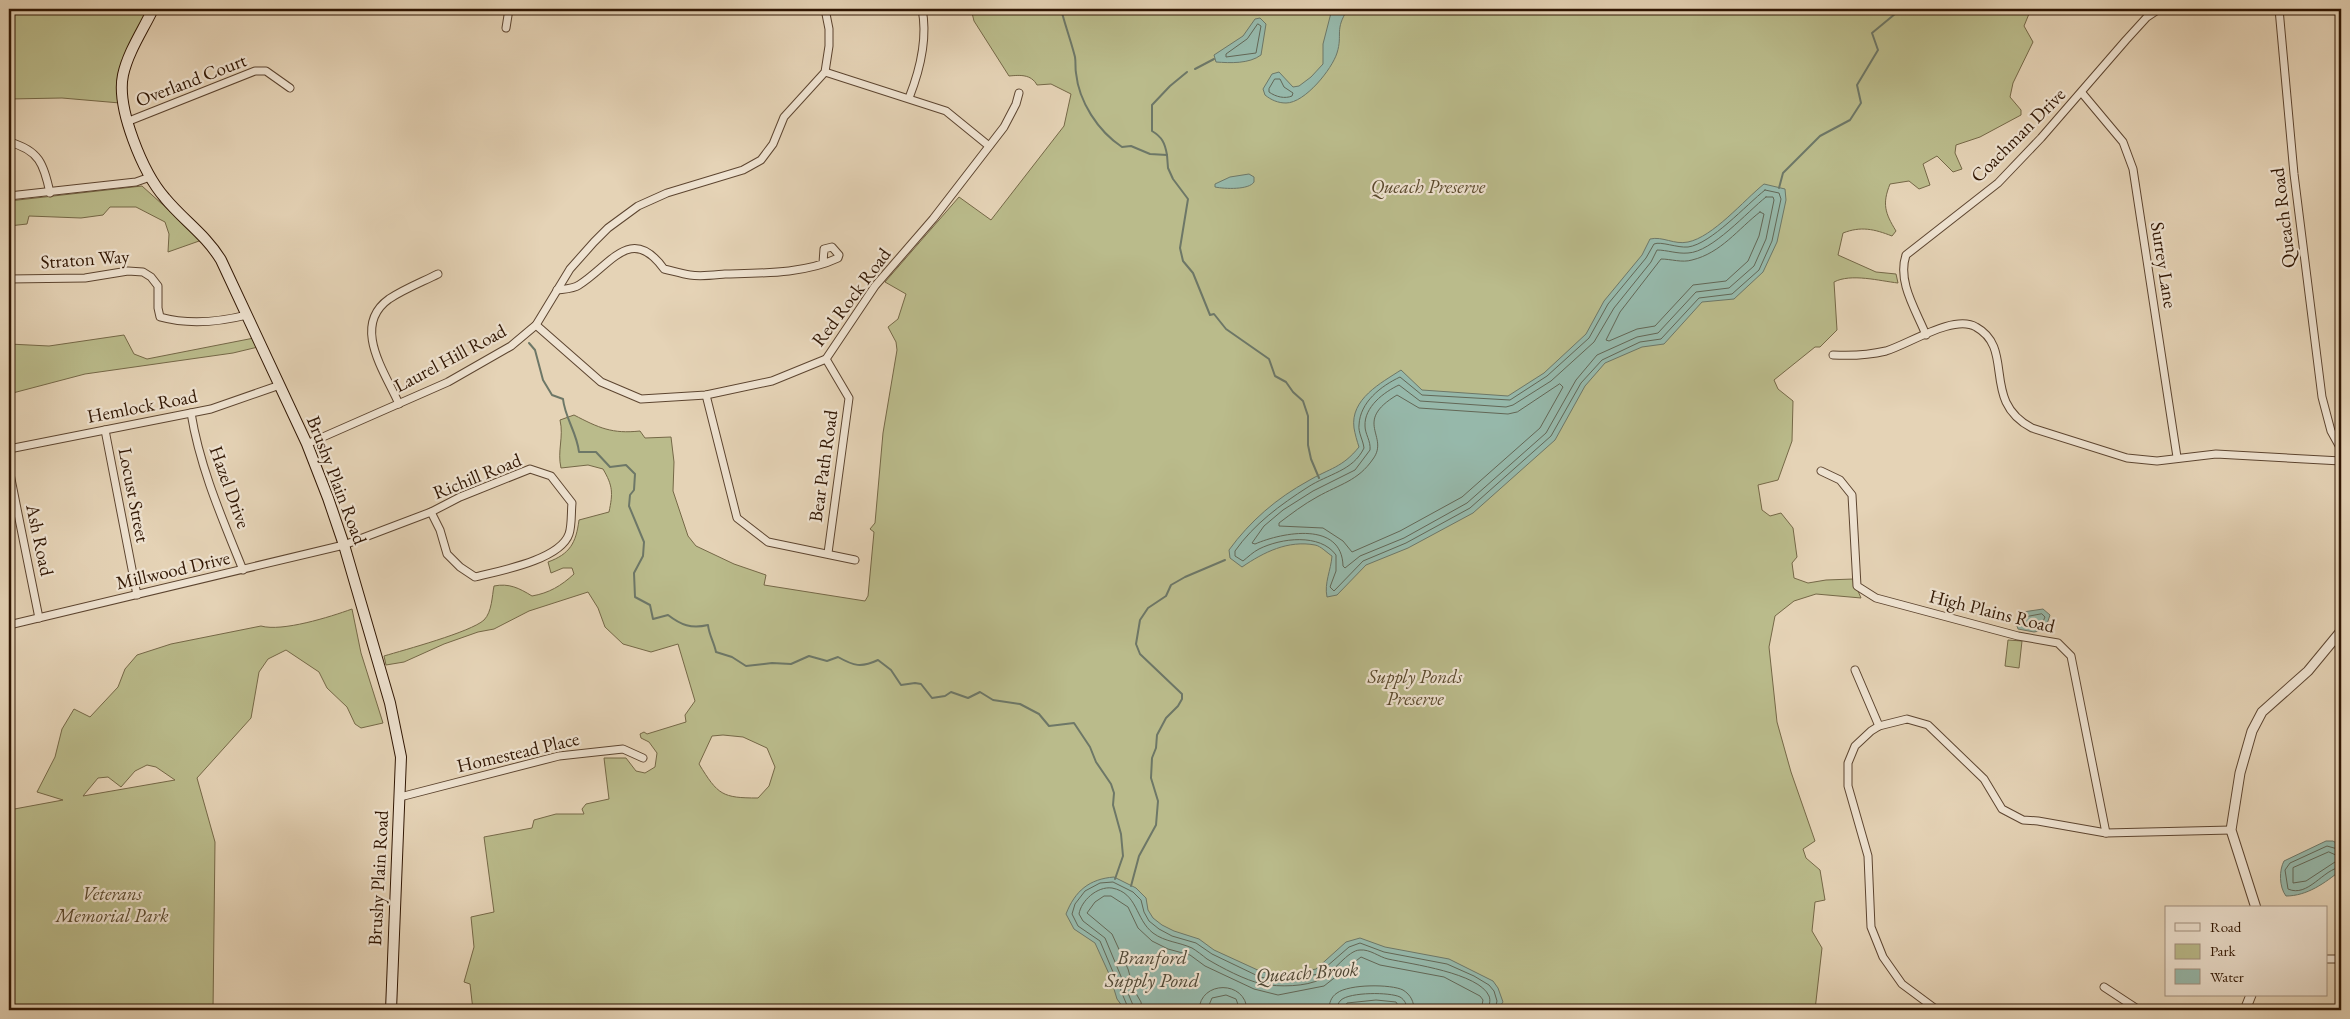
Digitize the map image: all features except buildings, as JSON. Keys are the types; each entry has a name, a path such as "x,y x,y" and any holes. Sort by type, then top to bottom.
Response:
{"main road":[{"name":"Brushy Plain Road","path":"153,9 123,76 123,97 140,156 150,177 166,200 210,244 221,260 307,444 344,545 396,724 401,756 391,1010"}],"street":[{"path":"506,28 509,9"},
{"path":"825,9 830,29 824,72 946,110 989,146"},
{"path":"909,98 921,67 924,20 922,9"},
{"name":"Coachman Drive","path":"1926,335 1903,279 1902,266 1906,255 1998,183 2082,92 2147,17 2159,9"},
{"name":"Queach Road","path":"2279,9 2294,174 2322,397 2330,430 2341,449"},
{"name":"Overland Court","path":"129,121 256,71 266,71 290,88"},
{"name":"Laurel Hill Road","path":"307,444 399,404 478,365 510,346 536,325 570,269 608,228 638,206 667,193 743,170 761,160 773,144 784,117 824,72"},
{"name":"Surrey Lane","path":"2082,92 2123,142 2133,168 2177,457"},
{"name":"Red Rock Road","path":"536,325 601,382 641,399 706,395 772,381 826,360 875,286 933,219 1004,127 1016,104 1019,93"},
{"path":"9,142 26,147 36,155 42,163 50,193"},
{"path":"9,196 50,193 136,182 150,177"},
{"path":"556,290 577,286 609,258 625,250 643,249 656,257 664,269 692,276 778,272 823,263"},
{"name":"Straton Way","path":"9,279 76,279 128,271 143,272 151,277 158,286 160,317 171,320 209,322 247,315"},
{"path":"399,404 371,341 374,315 381,305 391,298 438,274"},
{"path":"1833,355 1866,355 1886,351 1956,324 1966,323 1982,330 1994,346 2002,396 2006,405 2021,422 2032,428 2127,458 2157,461 2177,457 2239,454 2341,462"},
{"name":"Bear Path Road","path":"826,360 849,398 828,553"},
{"name":"Hemlock Road","path":"9,449 191,413 228,404 280,386"},
{"path":"706,395 737,518 768,542 855,560"},
{"name":"Hazel Drive","path":"191,413 200,457 209,486 243,570"},
{"name":"Locust Street","path":"105,430 137,595"},
{"name":"Ash Road","path":"9,469 39,618"},
{"name":"Richill Road","path":"344,545 431,512 460,497 530,469 551,476 572,503 569,535 557,550 515,567 475,577 460,567 447,554 440,530 431,512"},
{"name":"High Plains Road","path":"1821,471 1840,480 1852,495 1856,586 1860,589 1876,598 2018,636 2058,644 2071,656 2106,833"},
{"name":"Millwood Drive","path":"9,625 344,545"},
{"path":"2255,906 2231,830 2240,773 2252,730 2262,712 2308,671 2341,630"},
{"path":"1855,670 1879,726"},
{"path":"1937,1010 1902,984 1883,957 1871,927 1868,856 1848,786 1848,763 1855,746 1879,726 1907,719 1928,725 1984,779 2002,809 2023,820 2106,833 2231,830"},
{"name":"Homestead Place","path":"400,797 559,756 623,749 644,758"},
{"path":"2328,959 2341,959"},
{"path":"2104,987 2139,1010"},
{"path":"2245,1010 2251,996"}],"green space":[{"path":"9,9 149,9 141,26 120,103 62,98 9,99"},
{"name":"Supply Ponds Preserve","path":"971,9 2031,9 2024,26 2033,42 2013,83 2010,97 2021,110 2021,115 1980,137 1956,145 1955,153 1962,169 1953,172 1937,156 1923,164 1930,185 1919,189 1909,181 1890,184 1885,203 1889,219 1896,231 1892,236 1868,229 1843,233 1838,255 1876,272 1896,274 1898,283 1857,278 1841,279 1834,282 1837,330 1820,347 1815,347 1774,380 1778,389 1793,401 1792,441 1778,480 1758,485 1762,510 1770,516 1781,513 1793,528 1797,557 1792,563 1794,578 1808,583 1853,579 1861,598 1816,594 1794,601 1775,616 1769,647 1777,722 1791,772 1815,841 1803,849 1806,858 1820,870 1825,900 1815,902 1812,931 1822,948 1815,1010 473,1010 470,984 464,982 474,947 471,917 494,912 484,837 532,828 534,820 556,814 584,814 582,809 586,804 609,799 604,758 626,758 636,771 645,773 655,767 657,753 649,742 641,738 640,734 644,732 647,734 686,722 685,715 695,701 678,644 651,652 623,644 605,627 598,608 588,592 529,611 494,629 478,632 444,644 404,662 386,665 384,656 437,640 477,625 489,613 494,586 514,587 532,596 554,588 574,574 572,568 563,568 551,573 548,562 556,559 571,547 579,520 609,512 611,495 609,480 603,469 588,465 561,468 560,420 574,415 613,431 640,431 645,438 671,437 674,462 673,491 688,536 696,546 734,564 766,575 764,585 865,601 868,596 874,532 870,529 875,523 883,433 897,350 896,342 888,327 898,319 906,294 885,282 959,197 991,220 1064,126 1071,94 1051,84 1037,85 1035,81 1025,76 1009,76 974,21","holes":["712,736 743,737 767,748 775,767 769,786 758,798 736,797 722,793 711,782 699,764"]},
{"path":"142,186 202,240 168,252 169,234 165,222 136,207 110,207 103,215 81,218 29,216 27,224 9,226 9,201"},
{"path":"124,335 134,354 147,359 254,338 258,347 233,353 85,374 9,394 9,344 49,346"},
{"name":"Veterans Memorial Park","path":"352,609 361,653 383,723 361,728 355,724 347,707 327,688 319,672 286,650 268,659 259,672 251,718 197,778 215,842 213,1010 10,1010 9,810 63,800 37,792 55,757 62,729 74,709 90,717 118,687 125,669 137,655 171,644 261,626 281,627 293,625","holes":["147,765 156,767 175,780 83,796 98,778 108,777 121,787 135,771"]},
{"path":"2008,640 2022,641 2019,668 2005,666"}],"water":[{"path":"1332,9 1348,9 1341,22 1339,47 1330,68 1317,84 1293,102 1280,102 1267,97 1263,89 1272,74 1279,72 1293,87 1299,86 1323,64 1323,44"},
{"path":"1260,18 1266,24 1261,55 1251,60 1233,63 1216,62 1214,55 1243,36 1255,19"},
{"path":"1249,174 1254,177 1254,182 1251,185 1242,188 1215,187 1215,184 1230,177"},
{"path":"1764,184 1785,189 1786,200 1777,242 1763,272 1734,299 1702,302 1664,344 1642,347 1605,363 1585,386 1555,440 1473,513 1408,548 1366,565 1337,595 1327,597 1326,587 1332,556 1322,548 1295,544 1277,548 1242,567 1230,558 1229,550 1237,539 1265,511 1297,488 1341,464 1359,447 1354,428 1354,418 1362,400 1376,386 1401,370 1422,390 1508,396 1544,373 1586,334 1604,301 1642,255 1650,239 1655,238 1683,243 1698,239 1718,226"},
{"path":"2043,609 2050,615 2045,630 2034,632 2018,629 2016,623 2023,612"},
{"path":"2326,841 2333,841 2341,846 2341,870 2322,884 2308,891 2286,896 2280,879 2284,861"},
{"name":"Branford Supply Pond","path":"1114,877 1136,888 1146,898 1148,910 1153,918 1162,925 1199,939 1214,950 1262,972 1281,976 1316,969 1346,942 1360,938 1385,947 1449,959 1493,981 1498,988 1503,1002 1497,1010 1397,1010 1394,1007 1376,1005 1339,1010 1230,1010 1226,1006 1218,1007 1217,1010 1125,1010 1117,999 1110,976 1095,943 1074,929 1066,914 1074,899 1084,888 1097,880"}],"waterway":[{"path":"1061,9 1075,57 1081,95 1091,115 1105,133 1122,147 1131,146 1150,154 1167,155 1168,168 1173,179 1188,199 1180,248 1183,261 1193,273 1210,315 1214,314 1226,329 1269,359 1275,376 1286,382 1303,401 1308,416 1308,445 1311,459 1319,478"},
{"name":"Queach Brook","path":"1779,188 1783,173 1820,136 1850,120 1861,103 1857,85 1878,50 1872,33 1901,9"},
{"path":"1195,69 1214,59"},
{"path":"1167,155 1162,141 1152,131 1152,105 1187,72"},
{"path":"529,343 535,350 543,380 552,395 563,399 579,452 596,452 610,467 626,465 635,474 634,490 630,495 629,506 644,542 643,556 634,573 635,597 650,605 653,619 668,615 686,625 696,627 708,625 716,652 732,657 746,666 772,663 791,664 809,656 827,661 838,657 858,665 878,660 891,670 901,685 921,684 932,698 945,696 951,692 968,698 980,692 993,700 1020,704 1039,714 1049,726 1074,723 1090,747 1096,762 1111,784 1114,793 1113,805 1121,834 1123,856 1115,879"},
{"name":"Queach Brook","path":"1131,886 1139,856 1156,825 1158,801 1151,778 1152,758 1156,748 1157,735 1166,718 1182,699 1182,694 1140,654 1136,644 1140,620 1148,608 1166,596 1171,585 1225,560"}],"park label":[{"name":"Queach Preserve","path":"1428,186"}]}
